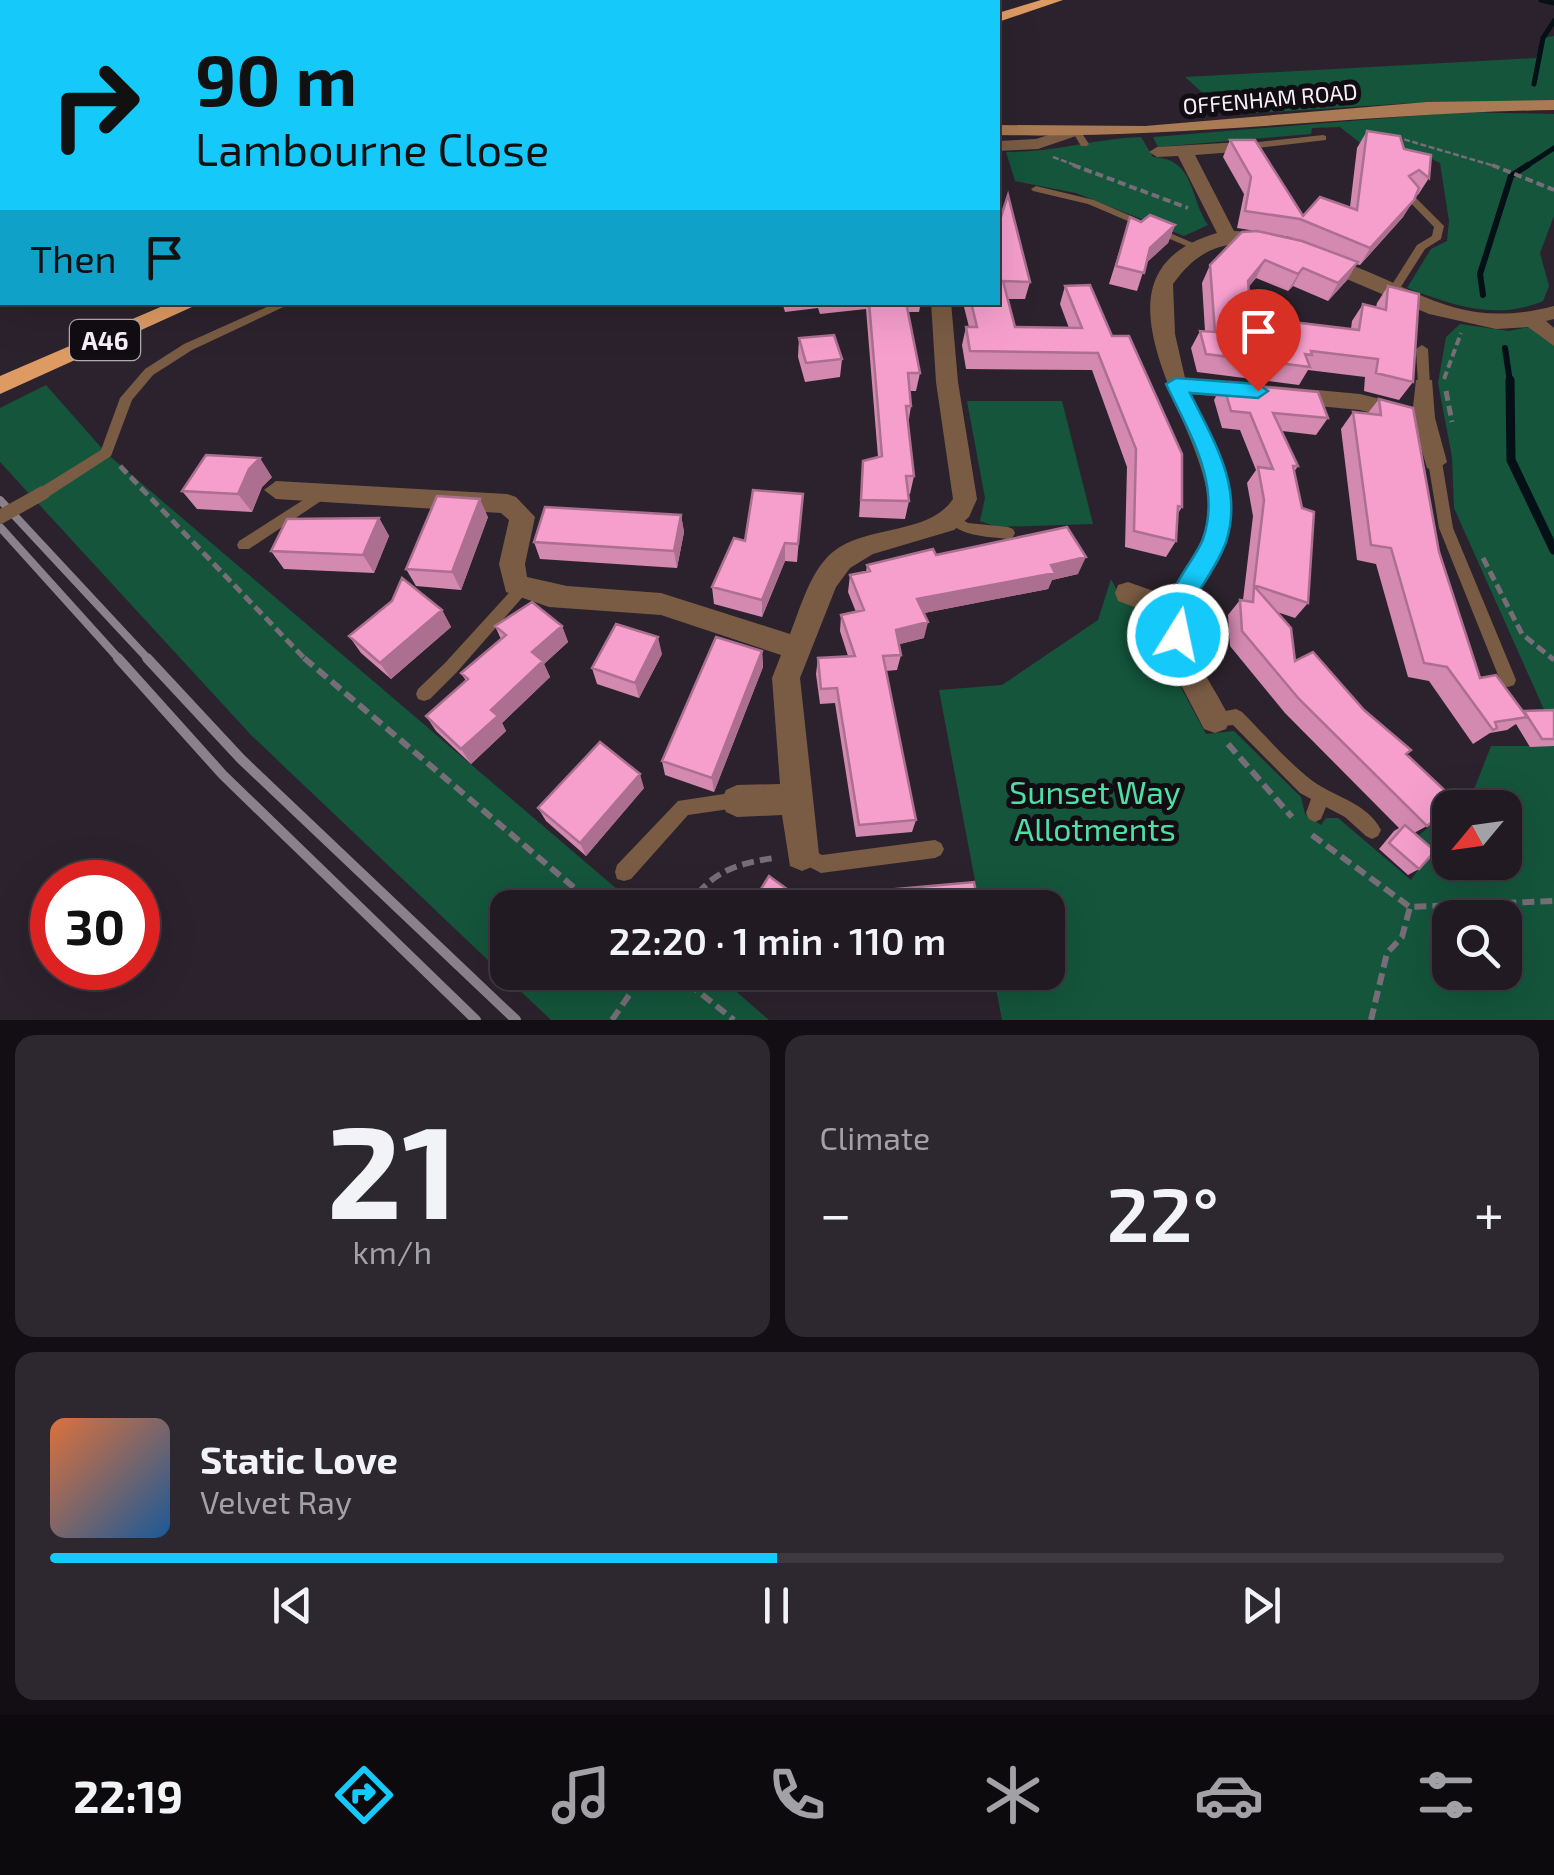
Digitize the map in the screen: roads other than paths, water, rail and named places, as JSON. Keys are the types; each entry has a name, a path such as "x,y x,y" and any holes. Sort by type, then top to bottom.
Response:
{"highway":[{"path":"1000,17 1056,0"},
{"name":"A46","path":"9,382 185,305"}],"main road":[{"name":"OFFENHAM ROAD","path":"1000,130 1080,138 1428,107 1552,106"}],"street":[{"path":"1000,146 1080,138"},
{"path":"1157,152 1241,147"},
{"path":"1184,151 1223,227 1472,319 1531,319 1554,312"},
{"path":"1215,718 1182,660 1174,610 1214,542 1221,497 1214,464 1176,384 1164,336 1163,284 1195,246 1223,227"},
{"path":"802,854 786,678 825,582 841,560 865,546 932,528 960,510 966,486 947,382 941,305"},
{"path":"1531,319 1554,339"},
{"path":"1176,384 1360,402 1424,418"},
{"path":"1424,385 1424,418 1435,462"},
{"path":"276,490 506,504 522,517 512,564 515,584 534,594 600,596 660,604 796,648"},
{"path":"307,526 322,493"},
{"path":"1128,593 1174,610"},
{"path":"737,801 795,799"}],"lane":[{"path":"1241,147 1323,138"},
{"path":"1036,188 1091,202 1195,246"},
{"path":"1393,291 1421,246 1437,237 1439,226 1407,194"},
{"path":"0,517 106,453 126,398 149,372 188,347 281,305"},
{"path":"1422,349 1424,385"},
{"path":"1435,462 1446,528 1508,680"},
{"path":"244,546 322,493"},
{"path":"952,518 965,528 1008,533"},
{"path":"424,694 468,655 492,620 522,588"},
{"path":"1215,718 1236,717 1318,805 1351,811 1372,830"},
{"path":"624,872 684,807 737,801"},
{"path":"802,854 821,864 935,849"}],"waterway":[{"path":"1541,0 1554,3"},
{"path":"1534,84 1543,38 1554,21"},
{"path":"1525,167 1554,148"},
{"path":"1483,295 1480,274 1511,176 1528,165"},
{"path":"1505,348 1510,382"},
{"path":"1510,380 1511,460 1554,550"}],"railway":[{"path":"0,500 149,660"},
{"path":"0,527 120,660"},
{"path":"118,658 223,775 476,1020"},
{"path":"147,658 241,759 516,1020"}],"park label":[{"name":"Sunset Way Allotments","path":"1095,810"}]}
